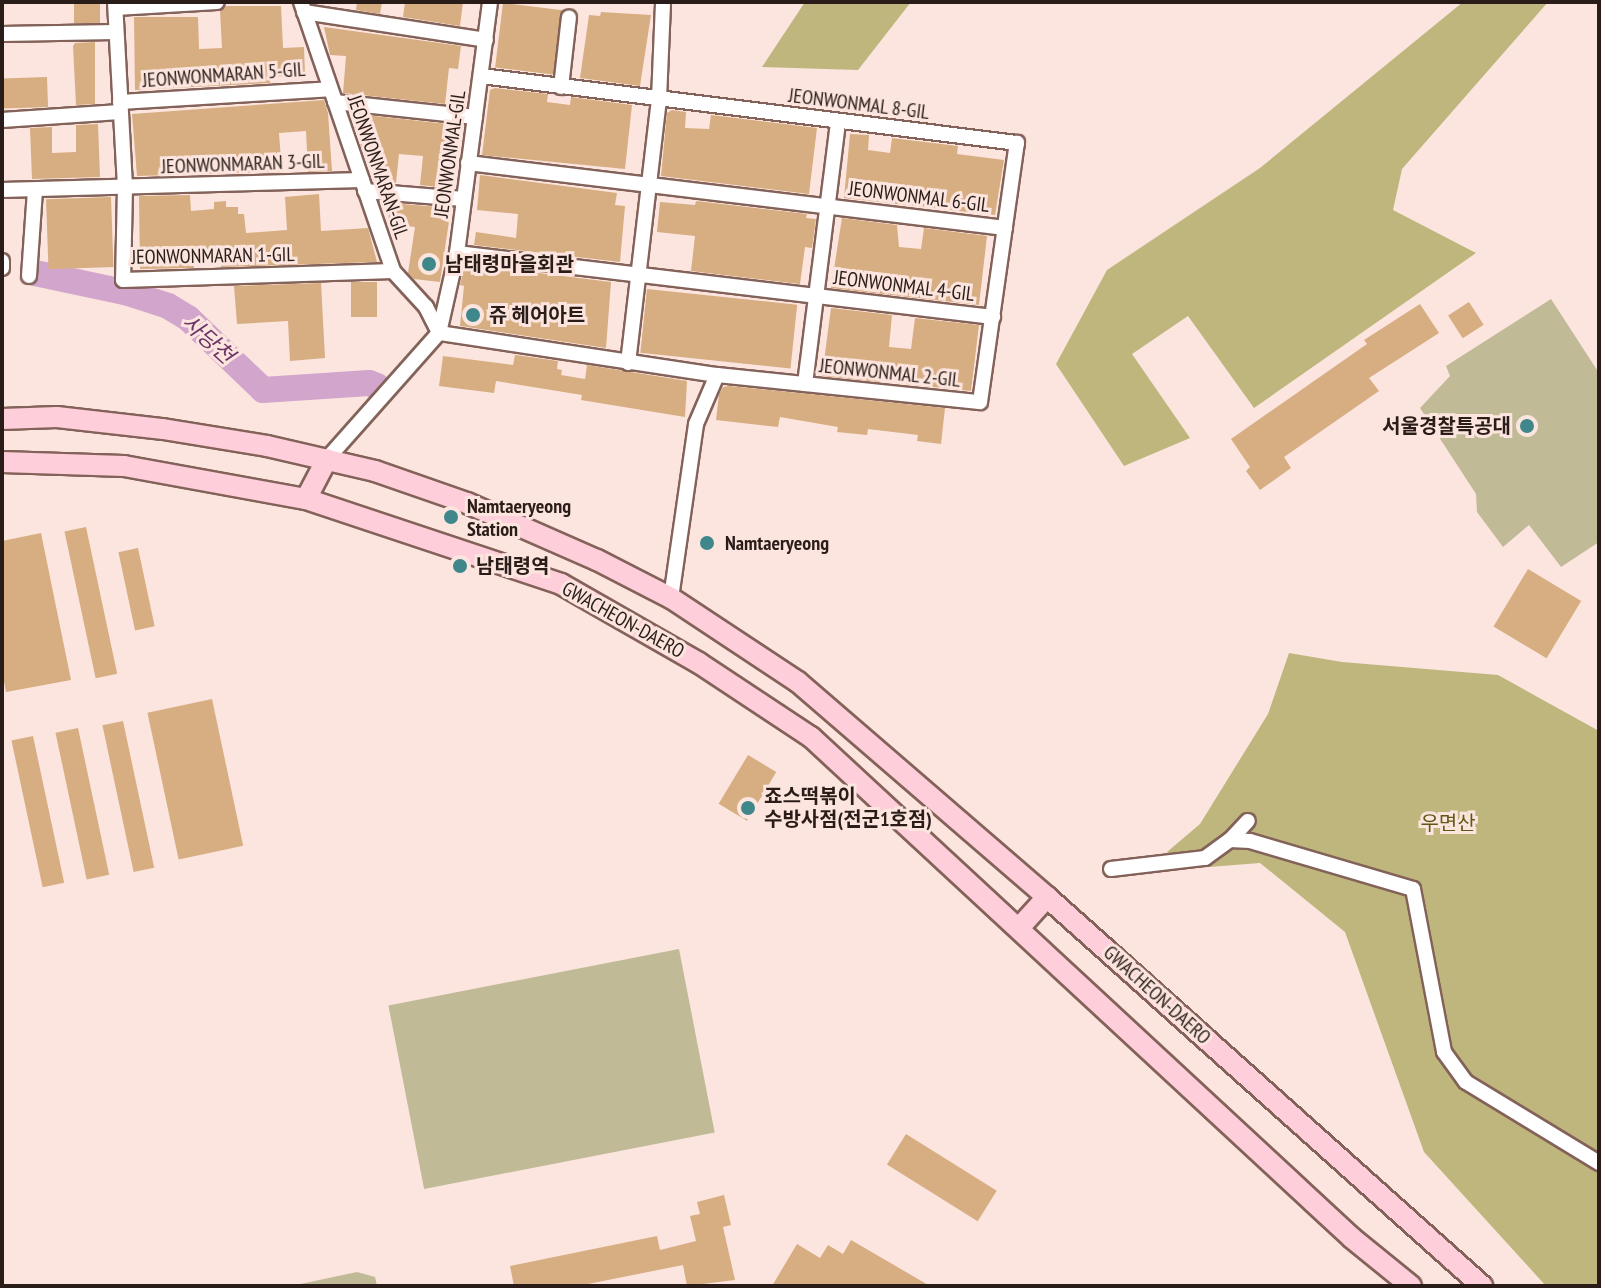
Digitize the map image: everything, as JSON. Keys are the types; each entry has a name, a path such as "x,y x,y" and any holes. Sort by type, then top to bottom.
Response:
{"main road":[{"name":"GWACHEON-DAERO","path":"2,419 57,417 163,429 327,459 375,471 467,503 597,560 671,598 798,682 1047,897 1482,1286"},
{"path":"306,499 327,459"},
{"name":"GWACHEON-DAERO","path":"2,462 124,466 306,499 561,584 699,663 811,737 1352,1238 1411,1286"},
{"path":"1019,928 1047,897"}],"street":[{"path":"116,5 217,2"},
{"name":"JEONWONMAL-GIL","path":"327,459 439,333 457,253 490,2"},
{"path":"628,363 659,99 663,3"},
{"name":"JEONWONMARAN 5-GIL","path":"116,5 120,107"},
{"path":"302,7 486,40"},
{"name":"JEONWONMARAN-GIL","path":"302,7 393,271 426,307 439,333"},
{"path":"561,87 569,17"},
{"path":"2,34 115,32"},
{"name":"JEONWONMAL 8-GIL","path":"481,76 1017,143 1013,180"},
{"name":"JEONWONMARAN 5-GIL","path":"2,120 120,107 333,95 475,117"},
{"path":"120,107 125,187"},
{"name":"JEONWONMAL 6-GIL","path":"827,205 838,122"},
{"name":"JEONWONMAL 6-GIL","path":"468,163 1005,228 1013,180"},
{"name":"JEONWONMARAN 3-GIL","path":"2,190 364,186 464,199"},
{"name":"JEONWONMARAN 1-GIL","path":"125,187 123,280 393,271"},
{"path":"29,276 35,190"},
{"name":"JEONWONMAL 4-GIL","path":"816,295 827,205"},
{"name":"JEONWONMAL 4-GIL","path":"457,253 993,317 1005,228"},
{"path":"2,261 2,268"},
{"name":"JEONWONMAL 2-GIL","path":"805,384 816,295"},
{"name":"JEONWONMAL 2-GIL","path":"439,333 717,375 980,402 993,317"},
{"path":"671,598 696,424 717,375"},
{"path":"1111,869 1205,858 1230,840 1248,821"},
{"path":"1230,840 1250,841 1413,889 1444,1052 1466,1082 1599,1163"}],"shaded area":[{"path":"1551,299 1599,373 1599,542 1561,567 1529,525 1503,547 1477,512 1476,494 1420,408 1450,376 1446,366"},
{"path":"679,949 715,1133 424,1189 388,1005"},
{"path":"357,1272 375,1277 377,1286 291,1286"}],"green space":[{"path":"805,2 911,2 858,70 762,67"},
{"path":"1463,2 1548,2 1402,169 1393,210 1476,253 1254,408 1188,316 1132,354 1190,438 1124,466 1056,364 1107,270 1260,168"},
{"name":"우면산","path":"1289,653 1342,662 1498,675 1599,731 1599,1286 1546,1286 1424,1152 1345,932 1260,863 1183,869 1167,852 1200,824 1268,714"}],"building":[{"path":"74,2 100,2 100,23 74,23"},
{"path":"357,2 382,2 380,14 356,10"},
{"path":"405,2 463,2 460,26 403,17"},
{"path":"503,3 563,10 555,75 495,68"},
{"path":"226,6 281,6 283,48 304,47 305,75 270,77 270,83 135,90 134,17 198,17 199,49 222,48 220,11"},
{"path":"601,12 651,15 640,86 580,78 589,15 600,16"},
{"path":"324,27 461,46 458,69 449,68 445,104 343,93 346,56 330,55"},
{"path":"95,42 95,104 76,105 73,46 75,43"},
{"path":"47,77 48,107 3,109 2,79"},
{"path":"490,90 548,94 547,102 570,105 571,97 632,105 625,169 482,155"},
{"path":"324,100 328,113 332,171 308,172 306,131 279,133 282,172 137,176 132,114"},
{"path":"672,110 686,112 685,128 709,129 711,115 817,128 809,194 661,176 667,113"},
{"path":"356,114 456,125 453,157 441,156 438,187 420,185 423,156 399,154 396,183 376,182 379,151 362,149 354,127"},
{"path":"98,124 100,177 32,179 30,128 52,127 52,153 76,152 76,125"},
{"path":"850,134 869,135 868,150 890,153 892,138 958,146 957,154 1004,160 995,215 844,198"},
{"path":"480,175 617,193 615,205 625,206 620,262 474,245 476,232 516,238 518,214 477,210"},
{"path":"319,194 321,231 368,228 377,262 221,267 221,261 194,263 194,268 140,269 139,196 190,195 191,211 214,209 214,202 226,201 226,207 238,207 238,214 244,214 246,233 287,230 285,197"},
{"path":"111,197 113,267 48,269 46,199"},
{"path":"696,201 807,214 806,218 816,219 812,248 805,247 800,284 691,271 695,236 657,232 660,202 695,205"},
{"path":"390,203 451,208 440,282 414,279 408,273 415,227 388,224"},
{"path":"842,218 897,225 899,247 921,249 924,228 987,236 979,305 831,288"},
{"path":"465,264 611,282 606,348 460,326 464,286 460,285"},
{"path":"351,282 377,282 377,317 351,317"},
{"path":"321,283 325,358 290,361 288,321 237,324 234,286"},
{"path":"647,289 797,305 790,368 640,353"},
{"path":"1469,302 1484,325 1463,338 1448,316"},
{"path":"1420,304 1439,333 1369,378 1379,391 1284,457 1291,468 1260,490 1246,471 1250,467 1231,439 1367,344 1364,340"},
{"path":"831,308 892,315 889,347 911,349 915,318 979,325 971,391 906,384 907,374 882,371 880,382 822,376"},
{"path":"515,355 558,361 557,369 562,370 561,375 585,379 587,365 687,381 685,417 581,400 582,395 496,381 494,393 439,386 443,356 513,365"},
{"path":"723,387 945,408 941,444 917,441 918,435 868,429 867,435 837,432 838,427 780,417 778,427 716,420 719,395"},
{"path":"86,527 117,674 96,678 64,532"},
{"path":"41,533 71,680 6,692 2,671 2,541"},
{"path":"138,548 155,626 135,630 118,552"},
{"path":"1528,569 1581,601 1547,658 1493,626"},
{"path":"212,699 243,846 179,859 147,713"},
{"path":"123,721 154,868 134,872 102,725"},
{"path":"78,728 109,875 87,880 56,733"},
{"path":"33,736 64,883 43,887 11,741"},
{"path":"748,755 776,772 747,821 719,804"},
{"path":"906,1134 997,1191 978,1221 887,1165"},
{"path":"724,1195 731,1225 723,1227 735,1280 687,1286 683,1265 578,1286 514,1286 510,1266 657,1236 660,1250 696,1241 690,1216 700,1214 697,1202"},
{"path":"851,1240 930,1286 772,1286 797,1244 820,1258 828,1245 843,1254"}],"waterway":[{"name":"사당천","path":"35,273 128,293 168,306 188,318 263,390 369,383 377,386"}],"place":[{"name":"남태령마을회관","path":"429,264"},
{"name":"쥬 헤어아트","path":"473,315"},
{"name":"서울경찰특공대","path":"1527,426"},
{"name":"Namtaeryeong Station","path":"451,517"},
{"name":"Namtaeryeong","path":"707,543"},
{"name":"남태령역","path":"460,566"},
{"name":"죠스떡볶이 수방사점(전군1호점)","path":"748,808"}]}
